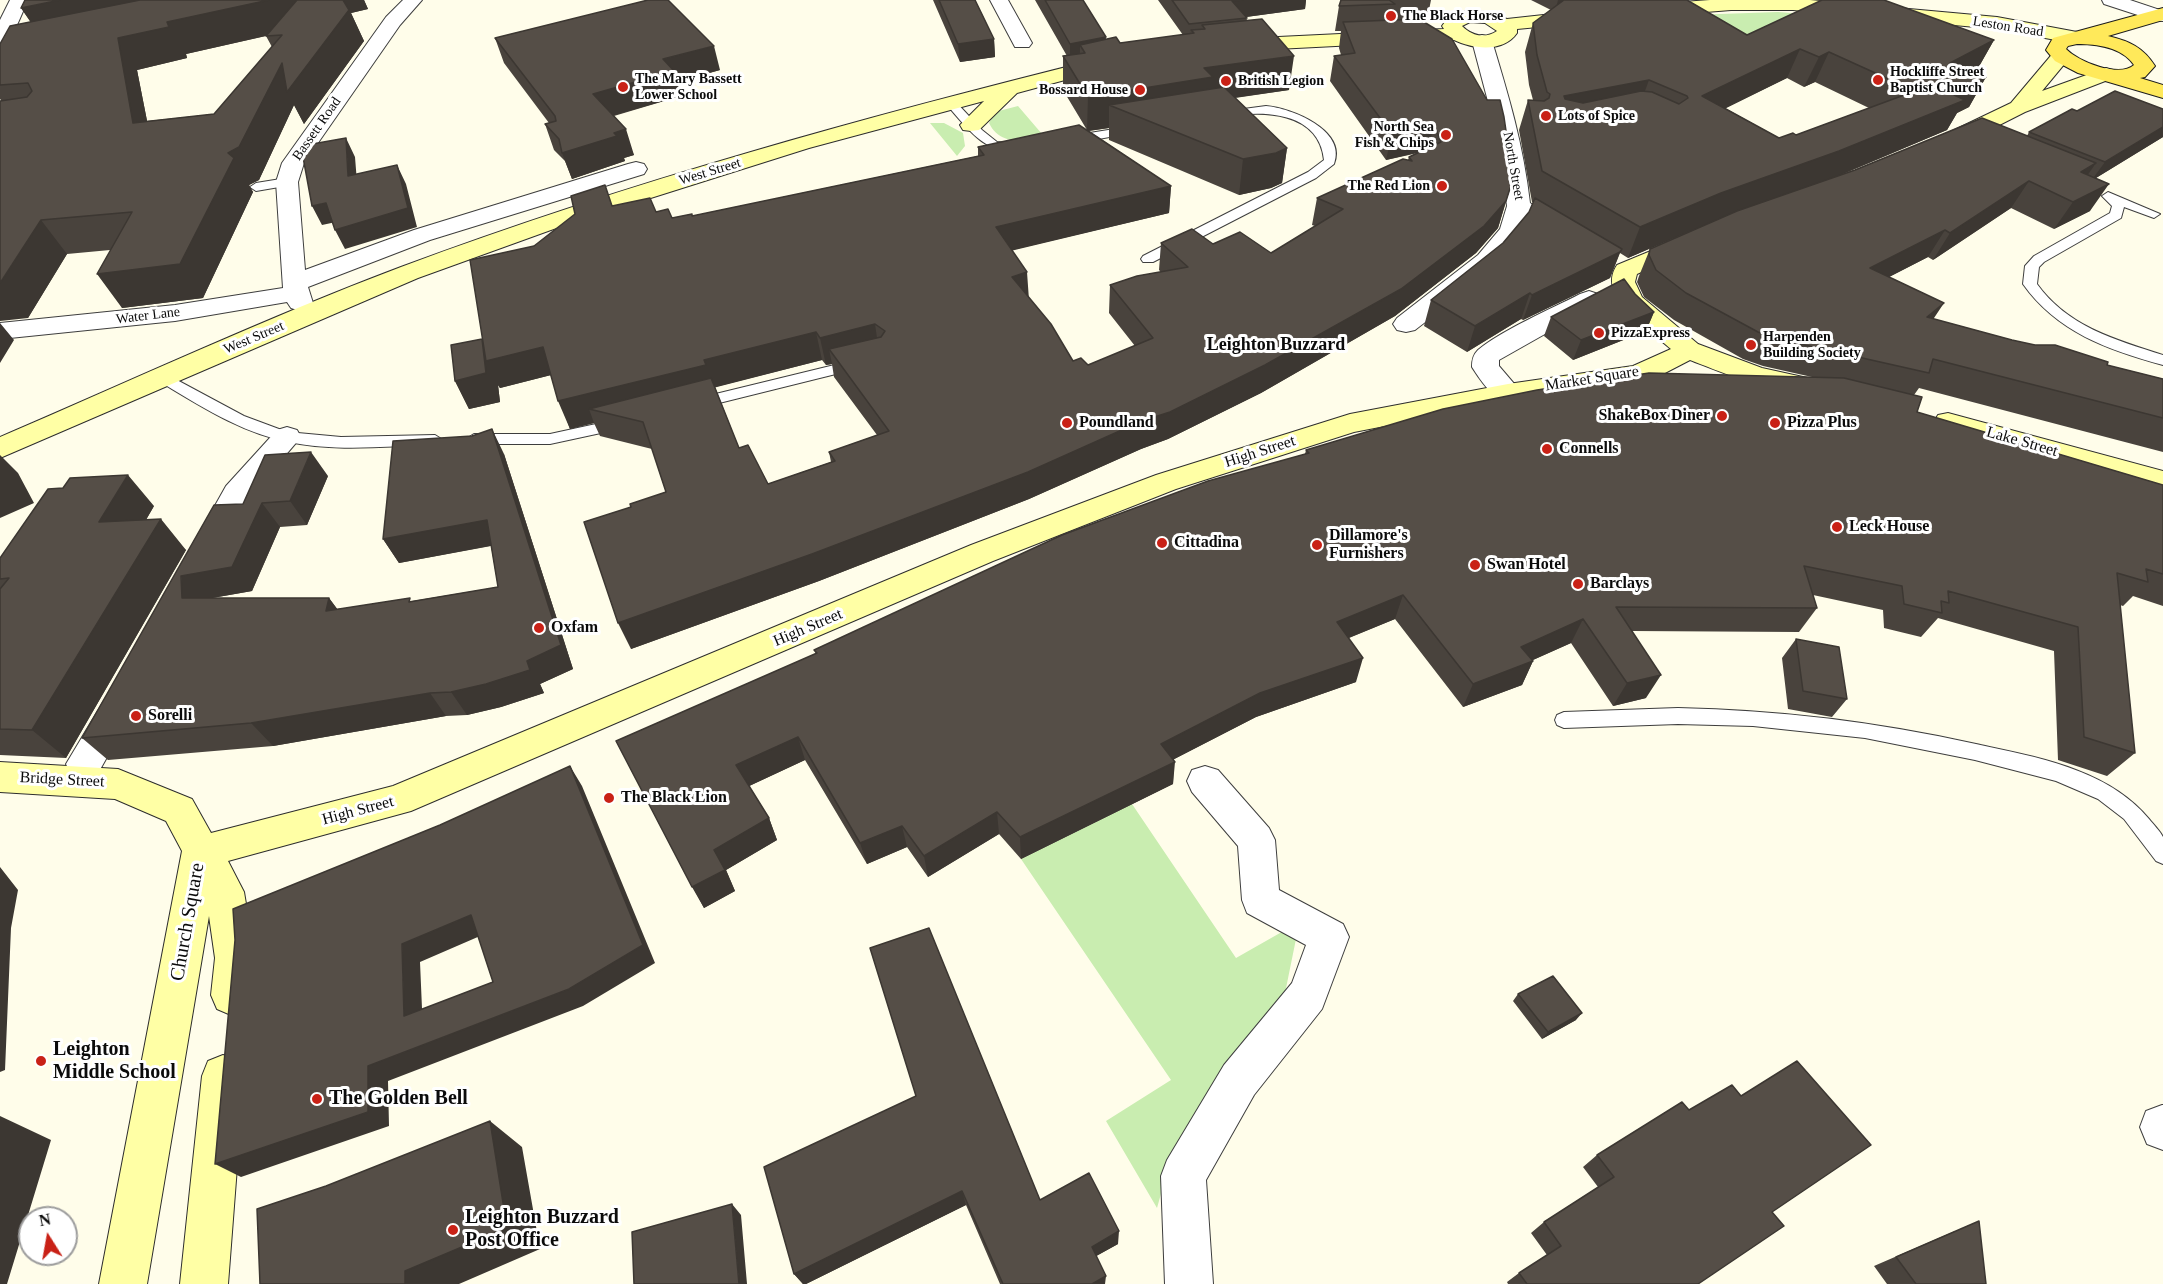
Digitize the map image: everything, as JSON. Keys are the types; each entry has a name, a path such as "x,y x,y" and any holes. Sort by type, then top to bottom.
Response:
{"main road":[{"path":"2162,15 2080,38 2067,39 2057,45 2056,50 2079,67 2163,92"},
{"path":"2107,74 2134,74 2142,70 2145,66 2145,49 2162,15"},
{"path":"2080,38 2145,49 2163,68"}],"street":[{"path":"4,51 19,0"},
{"name":"Bassett Road","path":"298,297 287,182 293,163 393,21 413,0"},
{"path":"999,0 1022,43"},
{"path":"1459,0 1470,16"},
{"path":"2111,0 2162,15"},
{"name":"Leston Road","path":"1636,12 1758,3 1996,23 2080,38"},
{"path":"1447,34 1453,22 1470,16 1486,17 1504,25 1602,15"},
{"name":"Leston Road","path":"1939,18 2060,55"},
{"path":"1215,46 1447,34 1482,41 1504,36 1507,33 1504,25"},
{"path":"1447,34 1489,65"},
{"name":"North Street","path":"1482,41 1510,124 1519,206 1584,246"},
{"path":"2018,108 2060,55"},
{"name":"West Street","path":"298,297 409,273 554,221 801,143 950,102 1126,59"},
{"path":"1930,149 1968,138 2018,108 2107,74"},
{"path":"971,125 1013,86"},
{"name":"West Street","path":"0,448 162,377 298,297 422,235 636,169"},
{"path":"1406,324 1487,260 1510,230 1519,206"},
{"path":"1508,393 1485,367 1485,357 1534,328 1620,271 1705,235"},
{"path":"1620,271 1631,302 1689,350 1756,375 1821,390"},
{"name":"Water Lane","path":"0,331 175,313 298,297"},
{"name":"Market Square","path":"1417,409 1636,374 1654,368 1689,350"},
{"name":"High Street","path":"201,852 398,800 982,553 1127,496 1350,423 1417,409"},
{"name":"Lake Street","path":"1918,414 2163,482"},
{"path":"196,565 236,494 287,436"},
{"path":"84,764 128,688"},
{"name":"Bridge Street","path":"0,777 118,784 178,810 201,852"},
{"path":"1189,1284 1183,1176 1239,1080 1308,995 1329,937 1261,900 1256,840 1205,780"},
{"name":"Church Square","path":"201,852 225,892 235,958 204,1284"},
{"name":"Church Square","path":"123,1284 201,852"}],"lane":[{"path":"950,102 994,145 1023,148"},
{"path":"1149,259 1312,175 1330,161 1330,150 1318,131 1310,123 1293,115 1270,110 1215,116"},
{"path":"1057,143 1147,127"},
{"path":"988,158 994,145"},
{"path":"255,187 287,182"},
{"path":"2091,189 2154,214"},
{"path":"2113,198 2118,206 2116,215 2039,259 2032,266 2030,284 2049,310 2082,331 2163,360"},
{"path":"679,409 869,362"},
{"path":"162,377 240,419 287,436 332,440 549,439 576,435 633,420"},
{"path":"1564,720 1678,716 1774,721 1861,729 2043,767 2106,793 2143,824 2163,855"}],"green space":[{"path":"1778,12 1804,14 1756,51 1690,15"},
{"path":"1018,106 1048,141 1014,141 1000,136 994,130 989,123 995,112"},
{"path":"930,123 944,123 963,133 965,146 957,156"},
{"path":"1132,804 1236,958 1287,929 1296,939 1284,998 1169,1165 1157,1208 1106,1121 1171,1080 1021,859"}],"building":[{"path":"25,0 60,0 21,8"},
{"path":"140,0 269,0 167,22 169,27 118,38 133,123 214,114 282,35 266,36 297,0 343,0 349,10 287,92 282,63 239,147 228,153 234,158 180,264 97,274 132,212 41,220 0,283 0,101 27,97 32,91 28,83 0,85 0,44 10,26"},
{"path":"648,0 668,0 714,46 663,59 674,71 593,94 626,129 614,133 617,136 562,153 559,139 545,124 556,121 555,116 495,38"},
{"path":"939,0 975,0 994,39 958,44"},
{"path":"1045,0 1083,0 1106,37 1070,44"},
{"path":"1172,0 1243,0 1232,1 1247,18 1189,24"},
{"path":"1341,0 1389,0 1395,4 1339,6"},
{"path":"1564,0 1687,0 1747,35 1822,0 1884,0 1994,40 1950,63 1986,77 1954,95 1965,100 1839,151 1721,193 1640,227 1542,171 1528,100 1544,101 1549,98 1550,94 1547,92 1537,55 1533,23","holes":["1800,49 1819,57 1829,52 1915,91 1796,135 1793,133 1779,138 1702,96","1649,80 1688,98 1679,104 1652,92 1641,91 1583,103 1565,99 1564,96"]},
{"path":"1262,19 1294,56 1204,68 1213,77 1088,97 1063,56 1085,53 1080,45 1116,37 1120,43 1194,33 1191,30 1205,29 1202,25"},
{"path":"1419,19 1452,39 1487,100 1500,100 1513,179 1506,201 1484,226 1401,289 1265,365 1170,412 1142,421 1028,472 812,554 618,623 584,522 631,507 630,504 666,492 643,422 589,409 711,378 739,448 748,445 768,484 835,461 829,452 889,431 829,349 881,337 885,331 875,324 820,338 816,332 704,360 706,365 558,401 543,347 486,361 470,260 534,246 575,214 571,196 605,185 612,206 650,198 656,212 668,209 672,218 692,214 692,216 984,155 978,147 1079,125 1171,186 996,227 1027,272 1012,277 1051,324 1073,361 1081,358 1088,365 1153,338 1110,285 1137,276 1188,267 1161,243 1192,229 1213,244 1240,232 1271,253 1343,209 1317,198 1403,159 1412,161 1409,157 1441,142 1434,124 1392,134 1334,56 1355,53 1343,22"},
{"path":"1224,87 1287,148 1276,153 1243,159 1109,105"},
{"path":"2115,91 2163,109 2163,127 2105,162 2029,132 2072,109 2077,111"},
{"path":"1982,118 2096,163 2081,172 2109,184 2073,202 2029,181 1950,233 1945,230 1870,268 1944,303 1927,317 2012,340 2035,345 2055,345 2108,362 2107,365 2163,379 2163,418 1933,359 1929,373 1778,339 1758,332 1686,293 1656,270 1649,255 1650,249 1737,211 1855,170"},
{"path":"346,138 348,176 397,165 408,208 335,230 326,203 312,206 301,146"},
{"path":"1535,198 1622,249 1532,295 1530,293 1475,326 1431,300 1503,243 1529,212"},
{"path":"1624,279 1635,294 1654,312 1581,340 1551,317"},
{"path":"482,339 486,373 455,381 451,345"},
{"path":"1649,373 1844,378 1922,397 1917,412 2163,485 2163,574 2146,569 2148,582 2117,573 2135,753 2084,737 2078,627 1948,591 1949,603 1941,601 1942,613 1904,604 1902,586 1804,566 1817,608 1616,607 1661,675 1627,683 1583,619 1521,647 1533,661 1473,684 1403,595 1337,622 1363,658 1260,693 1161,744 1175,762 1020,837 997,812 924,856 902,826 860,843 798,737 736,765 769,818 714,850 725,870 692,887 616,741 817,653 814,650 1062,535 1208,481 1309,453 1306,450 1443,409 1537,390"},
{"path":"492,429 561,645 527,661 530,670 451,692 430,693 251,723 82,738 214,505 243,504 265,455 311,452 290,501 262,503 232,567 181,576 182,598 329,598 326,611 410,598 409,602 498,587 487,520 383,539 393,441 472,436"},
{"path":"128,475 99,522 161,519 32,730 0,729 0,589 9,578 0,579 0,558 48,489 63,488 70,478"},
{"path":"1796,639 1839,647 1847,699 1803,691"},
{"path":"570,766 643,945 569,989 368,1066 368,1112 215,1164 235,940 233,909 440,825","holes":["471,915 493,982 404,1016 402,944"]},
{"path":"929,928 1040,1200 1089,1173 1119,1231 1092,1247 1106,1276 1092,1284 1003,1284 962,1191 794,1274 764,1167 916,1096 870,948"},
{"path":"1553,976 1582,1013 1548,1032 1518,994"},
{"path":"1797,1061 1871,1145 1772,1212 1784,1226 1698,1284 1527,1284 1519,1273 1561,1246 1544,1222 1614,1177 1597,1155 1682,1102 1689,1110 1732,1085 1741,1096"},
{"path":"490,1121 507,1228 405,1271 405,1284 260,1284 257,1209 326,1186"},
{"path":"732,1204 739,1284 634,1284 632,1232"},
{"path":"1979,1221 1986,1284 1916,1284 1896,1257"}],"place":[{"name":"The Black Horse","path":"1391,16"},
{"name":"Hockliffe Street Baptist Church","path":"1878,80"},
{"name":"British Legion","path":"1226,81"},
{"name":"The Mary Bassett Lower School","path":"623,87"},
{"name":"Bossard House","path":"1140,90"},
{"name":"Lots of Spice","path":"1546,116"},
{"name":"North Sea Fish & Chips","path":"1446,135"},
{"name":"The Red Lion","path":"1442,186"},
{"name":"PizzaExpress","path":"1599,333"},
{"name":"Harpenden Building Society","path":"1751,345"},
{"name":"ShakeBox Diner","path":"1722,416"},
{"name":"Poundland","path":"1067,423"},
{"name":"Pizza Plus","path":"1775,423"},
{"name":"Connells","path":"1547,449"},
{"name":"Leck House","path":"1837,527"},
{"name":"Cittadina","path":"1162,543"},
{"name":"Dillamore's Furnishers","path":"1317,545"},
{"name":"Swan Hotel","path":"1475,565"},
{"name":"Barclays","path":"1578,584"},
{"name":"Oxfam","path":"539,628"},
{"name":"Sorelli","path":"136,716"},
{"name":"The Black Lion","path":"609,798"},
{"name":"Leighton Middle School","path":"41,1061"},
{"name":"The Golden Bell","path":"317,1099"},
{"name":"Leighton Buzzard Post Office","path":"453,1230"}],"district":[{"name":"Leighton Buzzard","path":"1276,345"}]}
